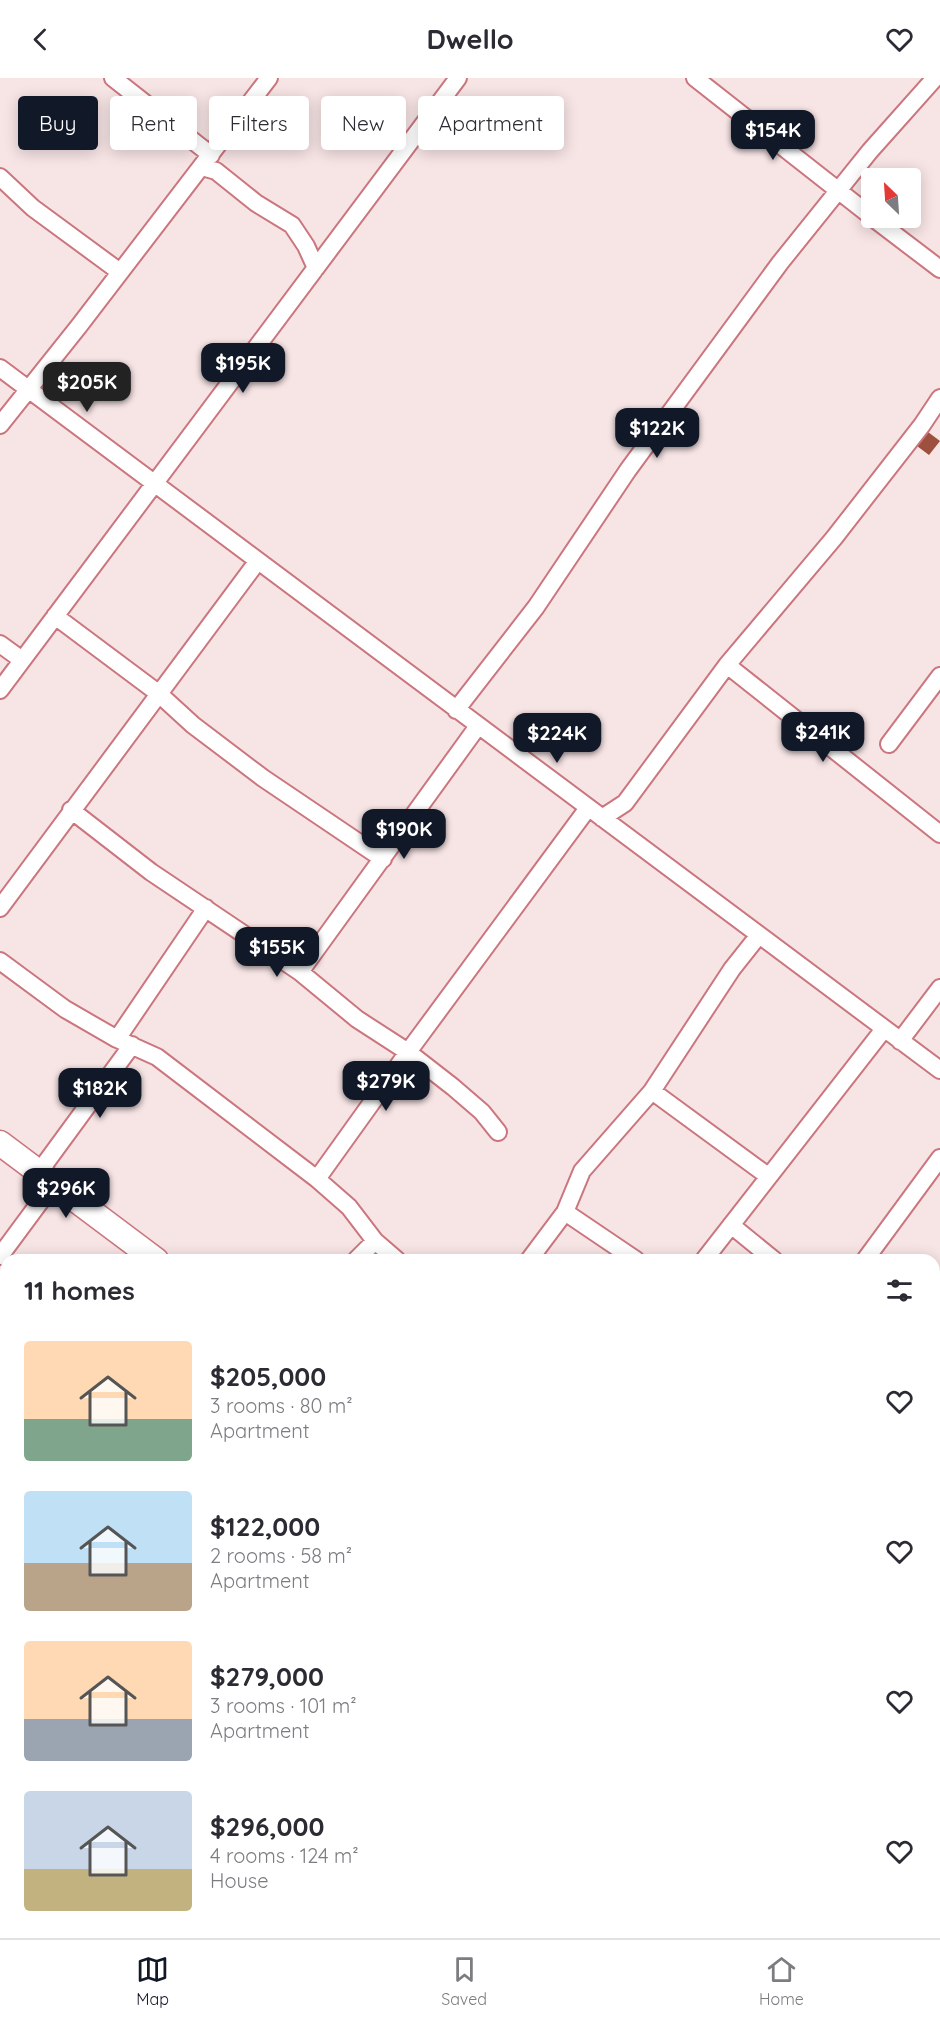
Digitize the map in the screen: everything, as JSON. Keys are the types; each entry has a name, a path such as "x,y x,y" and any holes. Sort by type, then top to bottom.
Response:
{"street":[{"path":"113,78 216,171 256,203 292,225 306,246 316,268"},
{"path":"0,425 269,78"},
{"path":"0,690 458,78"},
{"path":"695,78 861,209"},
{"path":"456,710 536,607 621,480 780,263 870,152 935,78"},
{"path":"0,177 33,208 120,272"},
{"path":"886,228 940,269"},
{"path":"0,368 940,1071"},
{"path":"317,1179 408,1052 595,813 625,803 727,665 834,538 940,399"},
{"path":"0,908 257,562"},
{"path":"56,616 158,693 193,725 263,778 383,860"},
{"path":"0,644 22,660"},
{"path":"727,665 940,834"},
{"path":"888,744 940,676"},
{"path":"300,972 478,726"},
{"path":"625,803 626,836"},
{"path":"71,810 151,872 300,972 357,1019 408,1052 482,1112 498,1132"},
{"path":"1,1254 124,1042 206,908"},
{"path":"534,1254 565,1212 582,1171 652,1091 732,969 759,935"},
{"path":"0,961 65,1009 124,1042 157,1057 317,1179 349,1208 375,1241 390,1254"},
{"path":"900,1041 940,988"},
{"path":"709,1254 884,1029"},
{"path":"652,1091 768,1176"},
{"path":"0,1143 148,1254"},
{"path":"869,1254 940,1158"},
{"path":"565,1212 627,1254"},
{"path":"731,1225 767,1254"},
{"path":"362,1254 375,1241"}],"building":[{"path":"928,432 940,441 929,455 917,446"}]}
